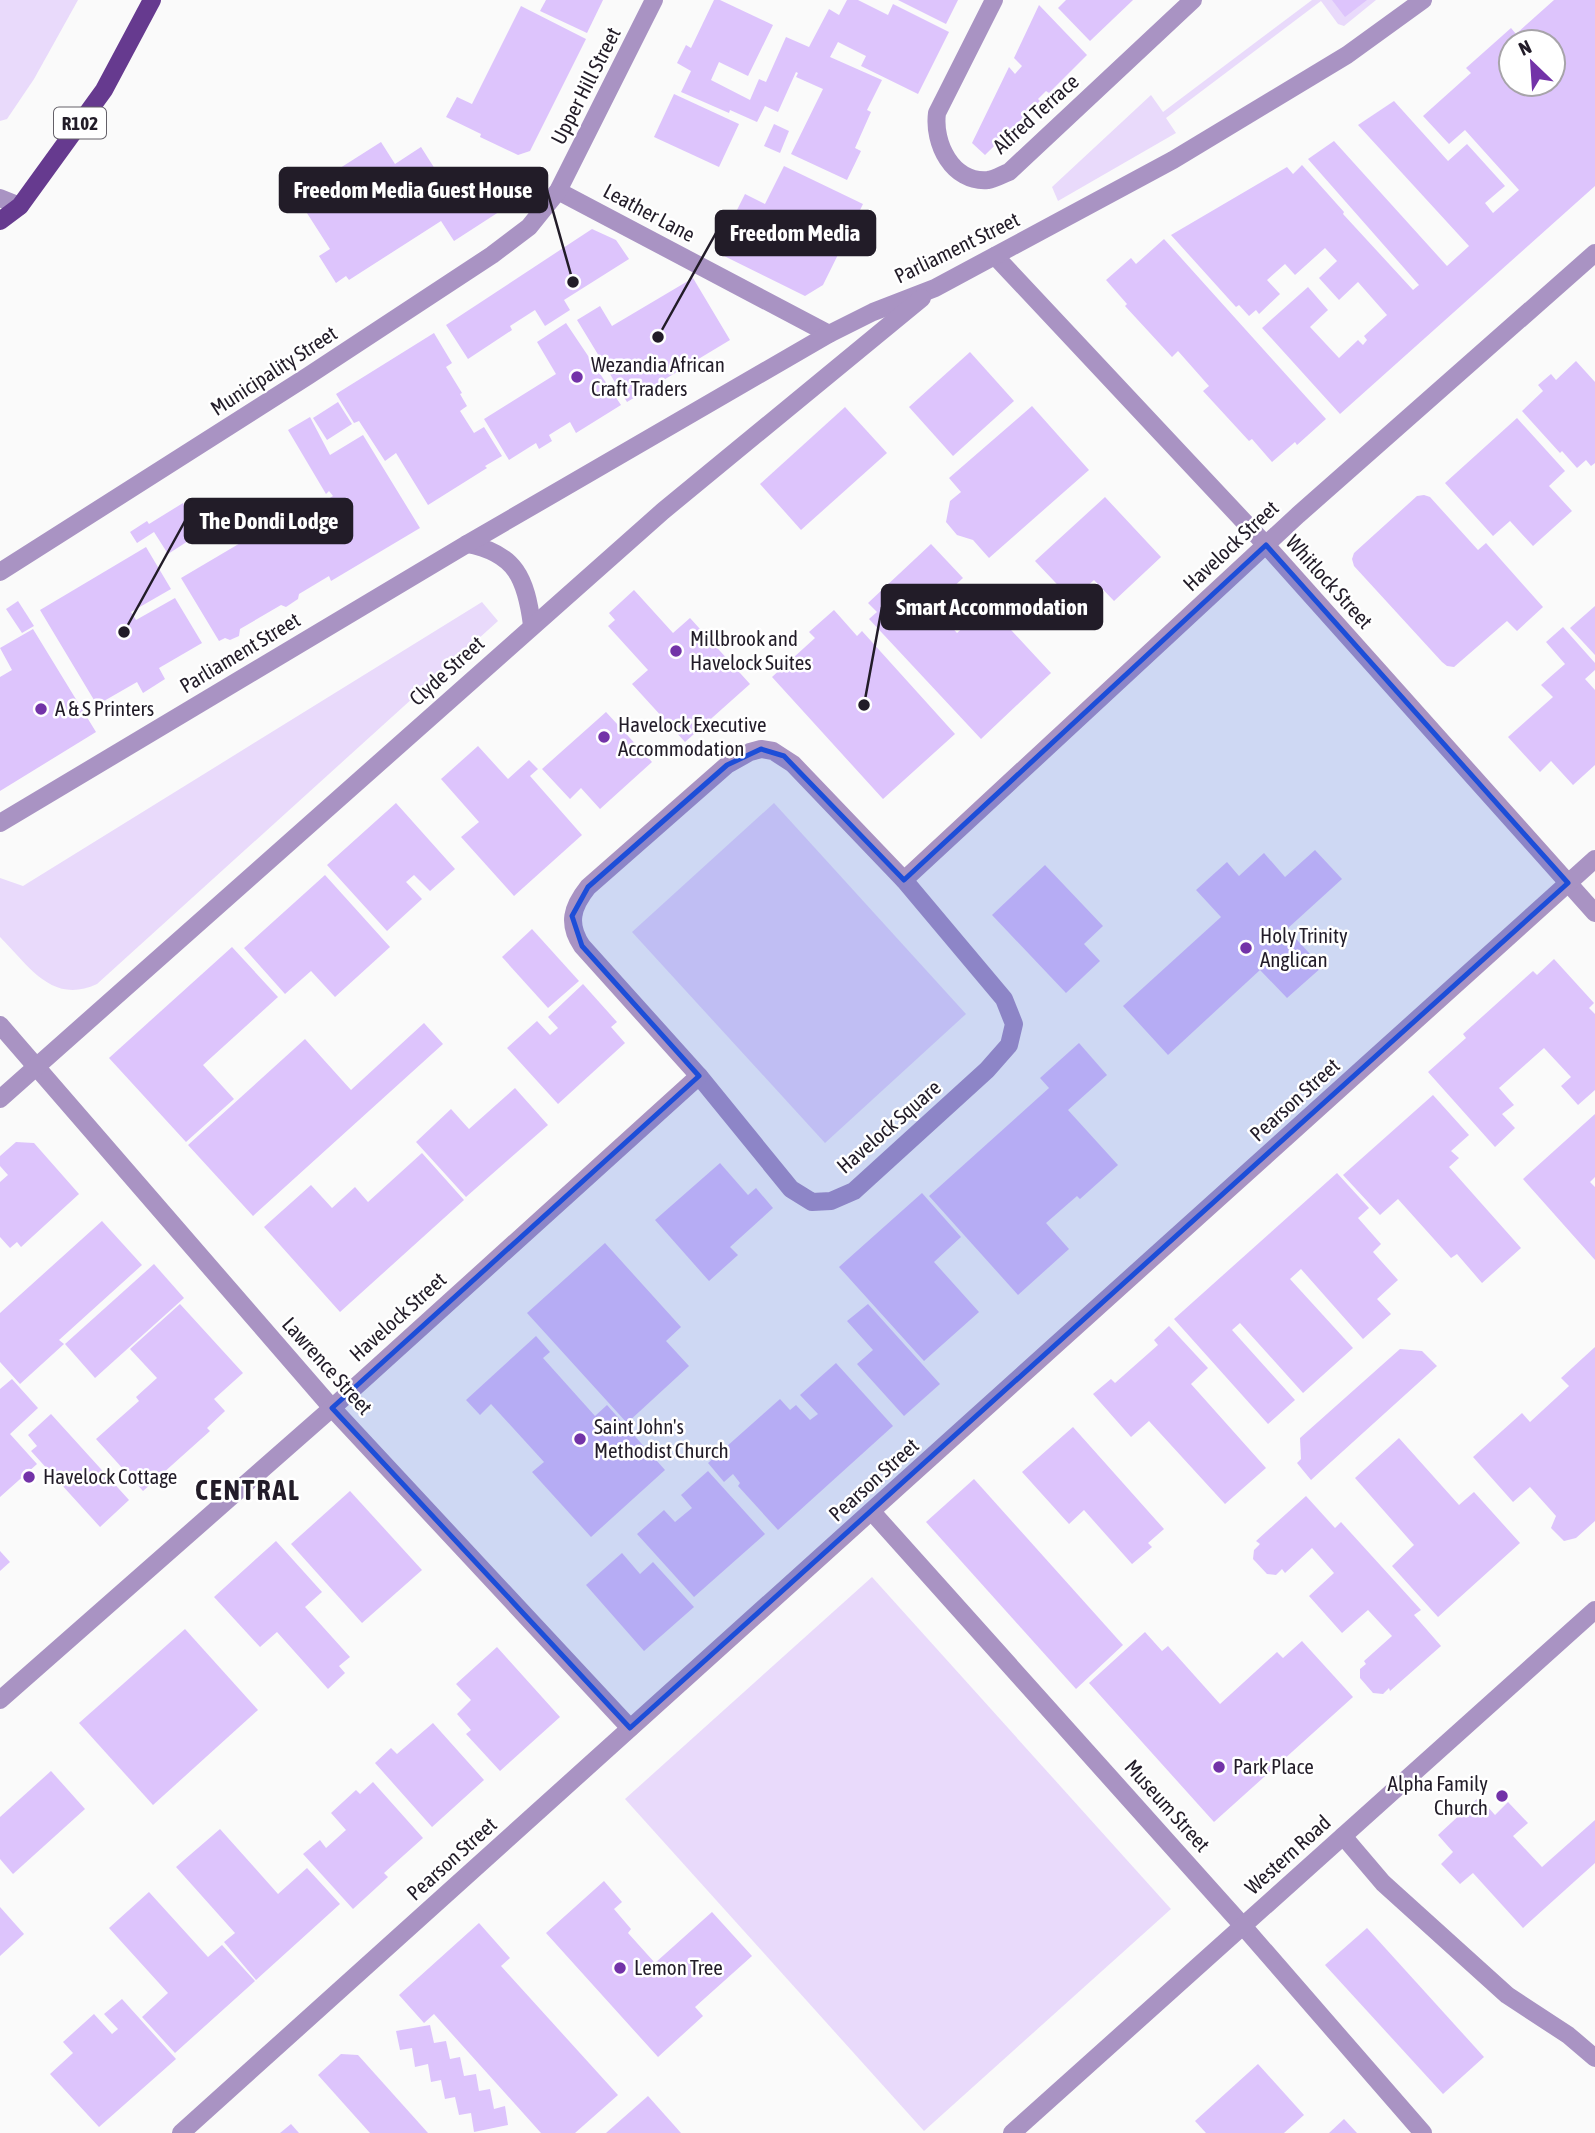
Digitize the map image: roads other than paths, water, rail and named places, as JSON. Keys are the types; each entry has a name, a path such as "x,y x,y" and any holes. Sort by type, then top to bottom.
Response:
{"main road":[{"name":"R102","path":"0,221 20,206 104,90 152,0"}],"street":[{"name":"Upper Hill Street","path":"558,191 654,0"},
{"name":"Alfred Terrace","path":"994,0 937,113 935,127 945,156 955,168 969,177 988,180 1009,172 1194,0"},
{"name":"Parliament Street","path":"0,823 467,544 829,334 873,312 935,288 1172,160 1347,55 1423,0"},
{"name":"Leather Lane","path":"558,191 829,334"},
{"name":"Municipality Street","path":"0,572 309,376 492,255 529,227 558,191"},
{"path":"0,198 20,206"},
{"name":"Havelock Street","path":"904,880 1266,545 1595,253"},
{"name":"Whitlock Street","path":"995,256 1266,545 1595,913"},
{"name":"Clyde Street","path":"0,1099 663,511 935,288"},
{"path":"467,544 497,553 513,565 529,598 533,625"},
{"name":"Havelock Square","path":"761,749 773,751 793,764 904,880 1004,999 1014,1024 1009,1045 987,1070 854,1191 831,1201 813,1202 791,1189 699,1076 576,936 572,916 575,905 588,887 727,765 761,749"},
{"name":"Pearson Street","path":"181,2133 873,1513 1595,859"},
{"name":"Lawrence Street","path":"0,1025 332,1408 630,1728"},
{"name":"Havelock Street","path":"0,1700 332,1408 699,1076"},
{"name":"Museum Street","path":"873,1513 1243,1926 1423,2133"},
{"name":"Western Road","path":"1012,2133 1595,1611"},
{"path":"1343,1836 1382,1883 1507,1995 1568,2035 1595,2058"}],"place":[{"name":"Freedom Media Guest House","path":"573,282"},
{"name":"Freedom Media","path":"658,337"},
{"name":"Wezandia African Craft Traders","path":"577,377"},
{"name":"The Dondi Lodge","path":"124,632"},
{"name":"Millbrook and Havelock Suites","path":"676,651"},
{"name":"Smart Accommodation","path":"864,705"},
{"name":"A & S Printers","path":"41,709"},
{"name":"Havelock Executive Accommodation","path":"604,737"},
{"name":"Holy Trinity Anglican","path":"1246,948"},
{"name":"Saint John's Methodist Church","path":"580,1439"},
{"name":"Havelock Cottage","path":"29,1477"},
{"name":"Park Place","path":"1219,1767"},
{"name":"Alpha Family Church","path":"1502,1796"},
{"name":"Lemon Tree","path":"620,1968"}],"district":[{"name":"CENTRAL","path":"248,1490"}]}
